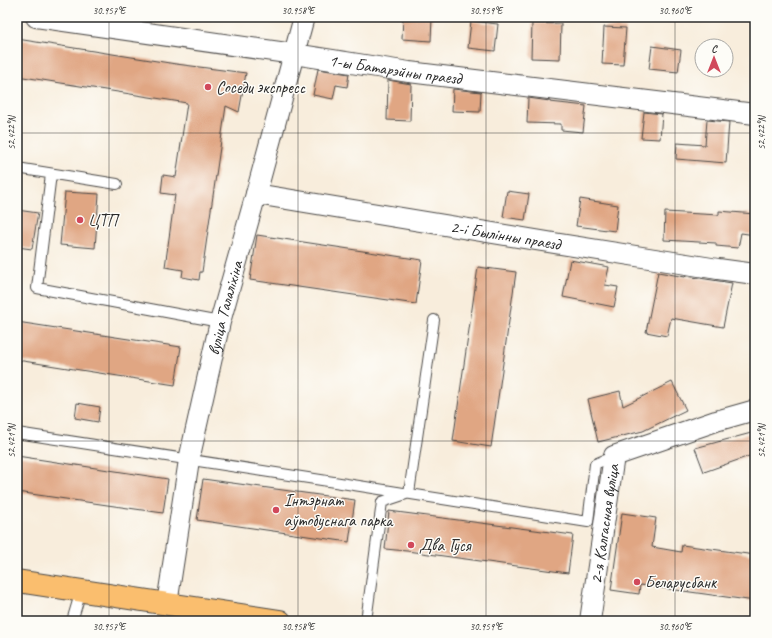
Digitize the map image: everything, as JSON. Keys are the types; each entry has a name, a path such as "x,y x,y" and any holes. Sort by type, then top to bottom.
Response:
{"main road":[{"path":"17,581 280,621"}],"street":[{"name":"1-ы Батарэйны праезд","path":"36,17 409,72 755,114"},
{"name":"вуліца Талаліхіна","path":"167,604 189,460 220,322 304,17"},
{"name":"2-і Былінны праезд","path":"256,194 570,246 755,274"},
{"name":"2-я Калгасная вуліца","path":"590,621 614,456 716,421 755,410"}],"lane":[{"path":"17,168 117,184"},
{"path":"51,174 37,288 220,322"},
{"path":"409,493 434,320"},
{"path":"17,433 588,522 595,464 614,456"},
{"path":"366,621 382,502 409,493"},
{"path":"72,621 81,591"}],"building":[{"path":"403,17 432,17 431,41 402,39"},
{"path":"471,21 498,24 495,51 468,48"},
{"path":"532,23 561,24 560,59 531,58"},
{"path":"604,27 626,28 623,65 602,64"},
{"path":"17,39 176,64 246,73 239,112 226,106 202,272 200,272 199,280 182,277 183,270 165,267 175,195 161,193 163,175 176,177 187,103 17,76"},
{"path":"652,46 681,50 678,72 649,69"},
{"path":"318,69 349,74 347,87 336,85 333,99 313,95"},
{"path":"388,80 411,84 410,121 387,120"},
{"path":"453,89 481,92 480,112 452,111"},
{"path":"528,98 586,106 583,132 561,130 561,124 527,123"},
{"path":"644,112 662,114 660,139 641,138"},
{"path":"707,120 729,122 726,163 676,159 677,143 705,145"},
{"path":"507,191 529,194 525,220 503,217"},
{"name":"ЦТП","path":"65,192 99,194 95,248 60,245"},
{"path":"580,199 618,205 615,231 576,226"},
{"path":"17,210 38,213 32,249 17,247"},
{"path":"719,211 755,214 755,235 741,233 738,248 716,246 716,243 664,240 665,212 719,215"},
{"path":"257,235 422,260 416,304 250,280"},
{"path":"570,260 609,267 605,285 618,287 614,307 563,297"},
{"path":"478,267 516,272 491,447 453,441"},
{"path":"658,272 732,283 723,327 671,318 667,336 646,332"},
{"path":"17,322 181,347 175,385 17,360"},
{"path":"672,382 686,410 643,431 598,442 588,399 620,391 623,406"},
{"path":"77,403 100,407 98,422 75,418"},
{"path":"755,432 755,454 704,472 695,448"},
{"path":"17,456 168,479 163,513 17,492"},
{"name":"Інтэрнат аўтобуснага парка","path":"203,479 355,500 349,542 197,520"},
{"path":"389,511 573,535 568,573 385,549"},
{"path":"622,513 656,518 652,547 681,552 682,545 755,555 755,601 640,585 639,594 611,590"}],"place":[{"name":"Соседи экспресс","path":"208,87"},
{"name":"ЦТП","path":"80,220"},
{"name":"Інтэрнат аўтобуснага парка","path":"276,510"},
{"name":"Два Гуся","path":"411,545"},
{"name":"Беларусбанк","path":"637,582"}]}
